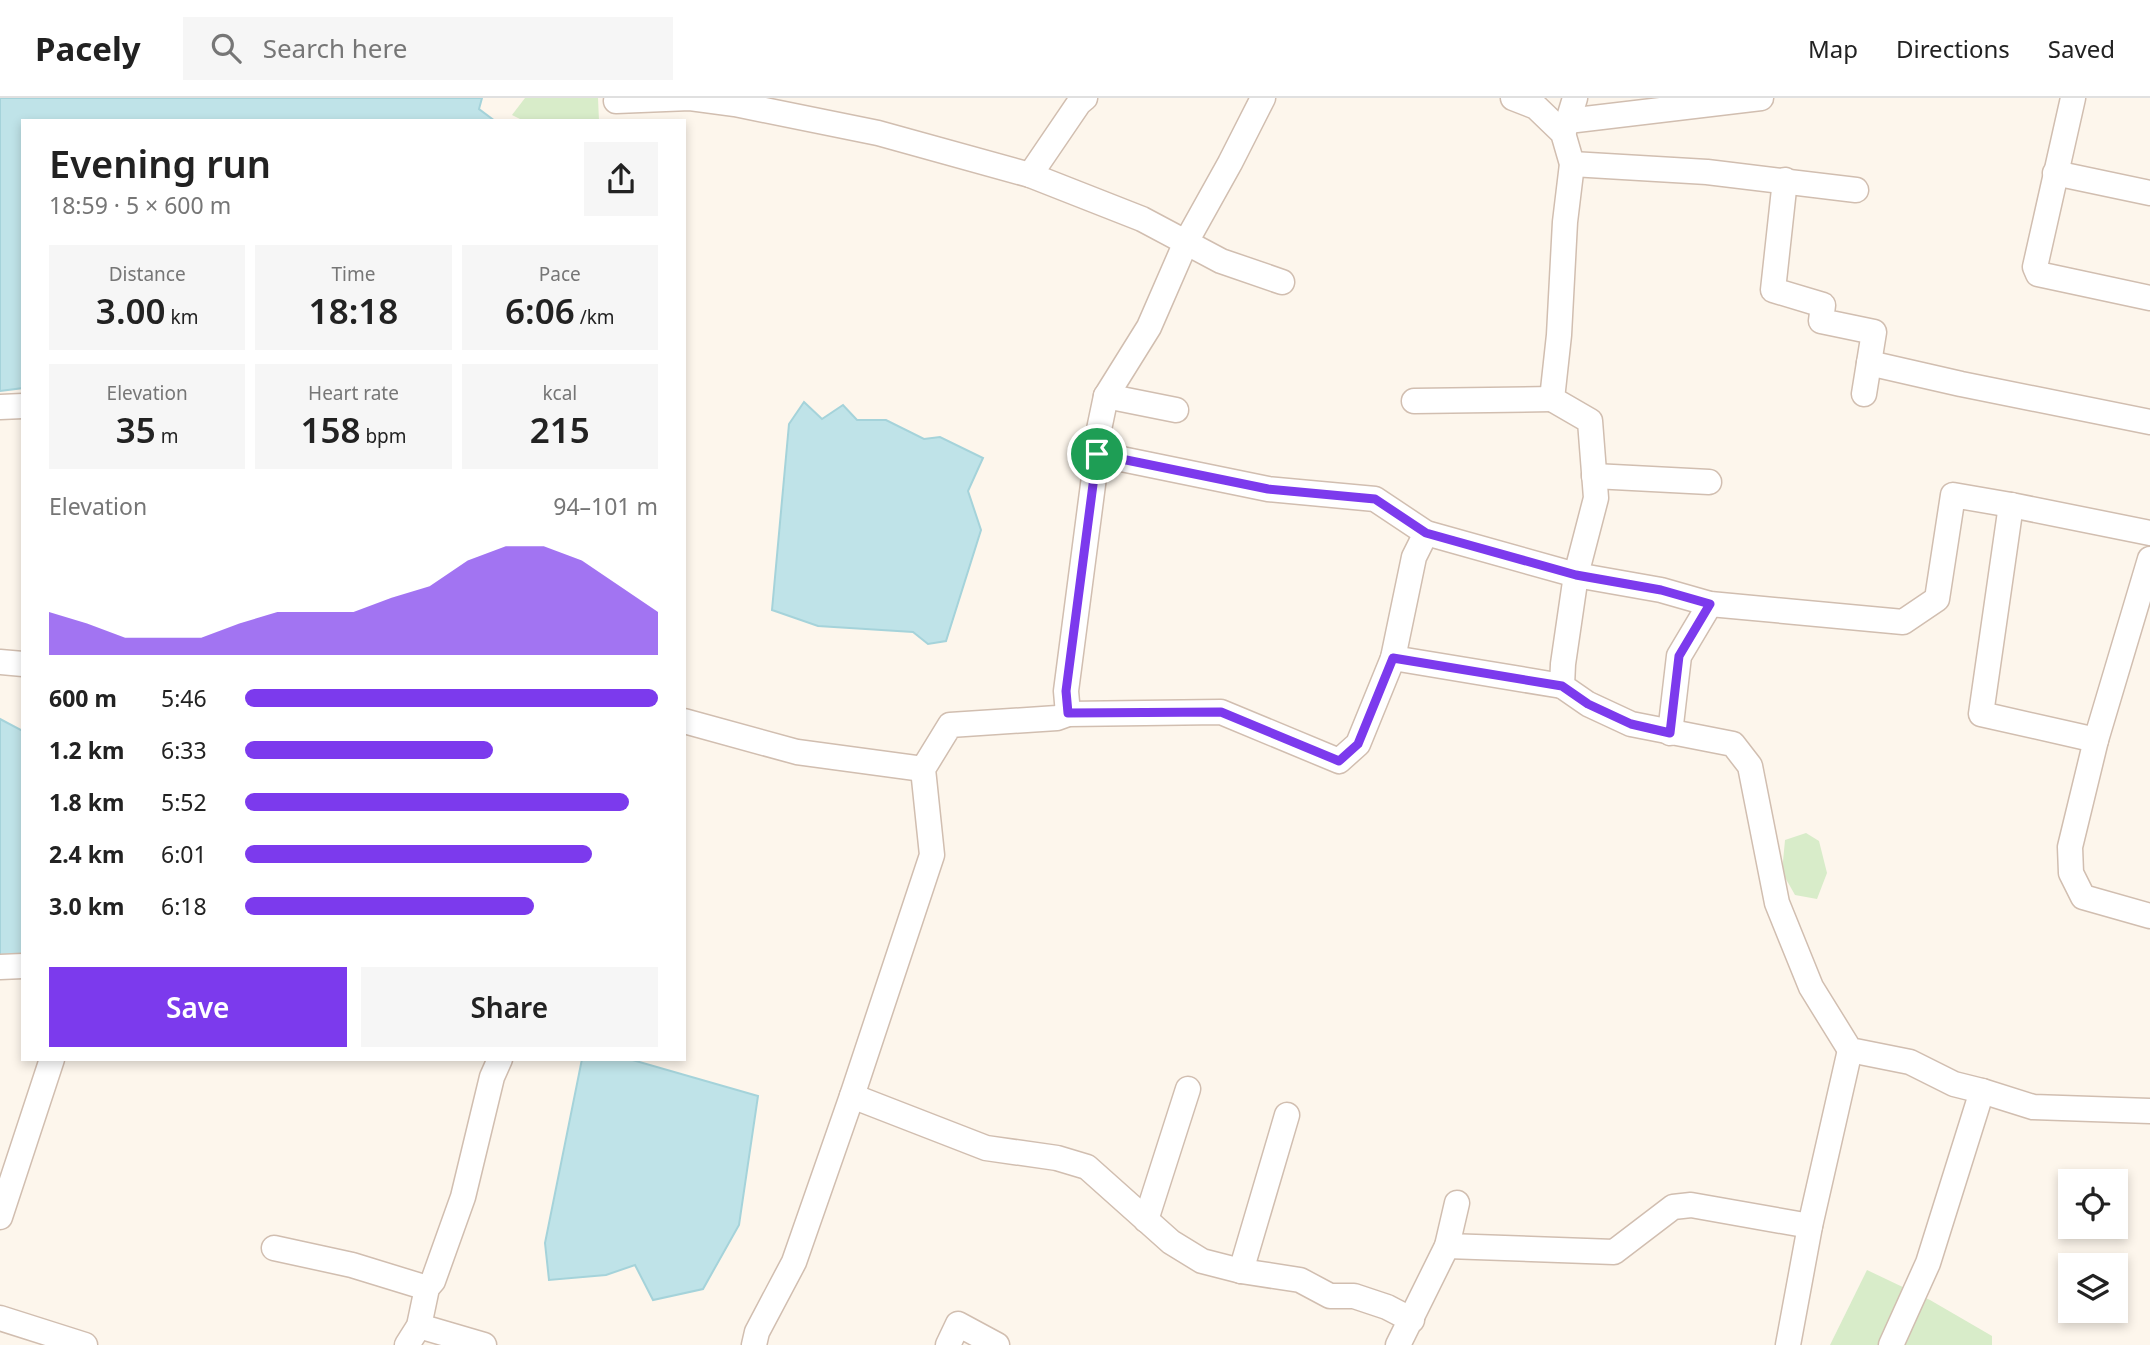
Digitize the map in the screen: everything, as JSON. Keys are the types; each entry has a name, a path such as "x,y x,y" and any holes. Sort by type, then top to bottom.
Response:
{"street":[{"path":"1030,175 1085,98"},
{"path":"1068,713 1066,691 1097,439 1106,396 1149,327 1186,242 1263,98"},
{"path":"1513,98 1569,117 1761,98"},
{"path":"2073,98 2035,267 2038,274 2150,298"},
{"path":"615,107 690,99 735,104 878,133 1030,175 1142,219 1221,261 1282,282"},
{"path":"1552,399 1559,335 1565,222 1573,164 1569,117"},
{"path":"1573,164 1707,172 1856,190"},
{"path":"2055,173 2150,193"},
{"path":"1785,180 1773,290 1823,305 1821,321 1874,332 1864,394"},
{"path":"1869,363 2150,422"},
{"path":"1106,396 1176,410"},
{"path":"1414,401 1552,399 1590,421 1596,498 1576,575 1562,686"},
{"path":"0,407 21,406"},
{"path":"1097,454 1268,489 1375,499 1426,533 1576,575 1661,590 1710,604 1903,622 1937,599 1953,495 2150,533"},
{"path":"1594,476 1710,481"},
{"path":"2011,505 1981,715 2096,740"},
{"path":"754,1345 757,1332 794,1262 932,855 923,769 950,725 1057,718 1068,713 1221,712 1339,761 1358,744 1393,658 1414,557 1426,533"},
{"path":"2150,559 2096,740 2070,847 2071,873 2083,897 2150,916"},
{"path":"1670,733 1679,656 1710,604"},
{"path":"1393,658 1562,686 1588,704 1631,724 1733,744 1750,766 1777,903 1811,987 1850,1050 1810,1226 1788,1345"},
{"path":"0,662 21,664"},
{"path":"686,722 797,752 923,769"},
{"path":"0,967 21,966"},
{"path":"1850,1050 1910,1062 1954,1084 2034,1107 2150,1111"},
{"path":"0,1217 51,1061"},
{"path":"484,1345 413,1335 427,1288 433,1281 463,1197 492,1077 499,1061"},
{"path":"1146,1220 1188,1089"},
{"path":"1891,1345 1928,1263 1982,1090"},
{"path":"852,1096 986,1148 1057,1158 1087,1167 1171,1242 1202,1261 1241,1271 1300,1280 1330,1296 1354,1296 1387,1307 1412,1320"},
{"path":"1241,1271 1287,1115"},
{"path":"1398,1345 1447,1246 1457,1203"},
{"path":"1447,1246 1614,1252 1673,1207 1691,1205 1810,1226"},
{"path":"274,1248 352,1265 427,1288"},
{"path":"0,1318 85,1345"},
{"path":"948,1345 958,1324 997,1345"}],"green space":[{"path":"525,98 598,98 599,119 520,119 512,115"},
{"path":"1806,833 1819,841 1827,873 1817,899 1795,895 1782,872 1785,840"},
{"path":"1867,1270 1930,1300 1992,1336 1992,1345 1830,1345"}],"water":[{"path":"0,98 482,98 479,109 492,119 21,119 21,388 0,391"},
{"path":"804,402 822,419 843,405 857,420 886,420 924,439 940,437 983,458 968,491 981,530 946,641 928,644 913,632 818,626 772,610 789,424"},
{"path":"0,719 21,730 21,970 0,968"},
{"path":"582,1061 636,1061 758,1096 739,1225 703,1289 653,1300 635,1265 606,1275 549,1280 545,1243"}],"route":[{"path":"1097,454 1268,489 1375,499 1426,533 1576,575 1661,590 1710,604 1679,656 1670,733 1631,724 1588,704 1562,686 1393,658 1358,744 1339,761 1221,712 1068,713 1066,691 1097,454"}]}
